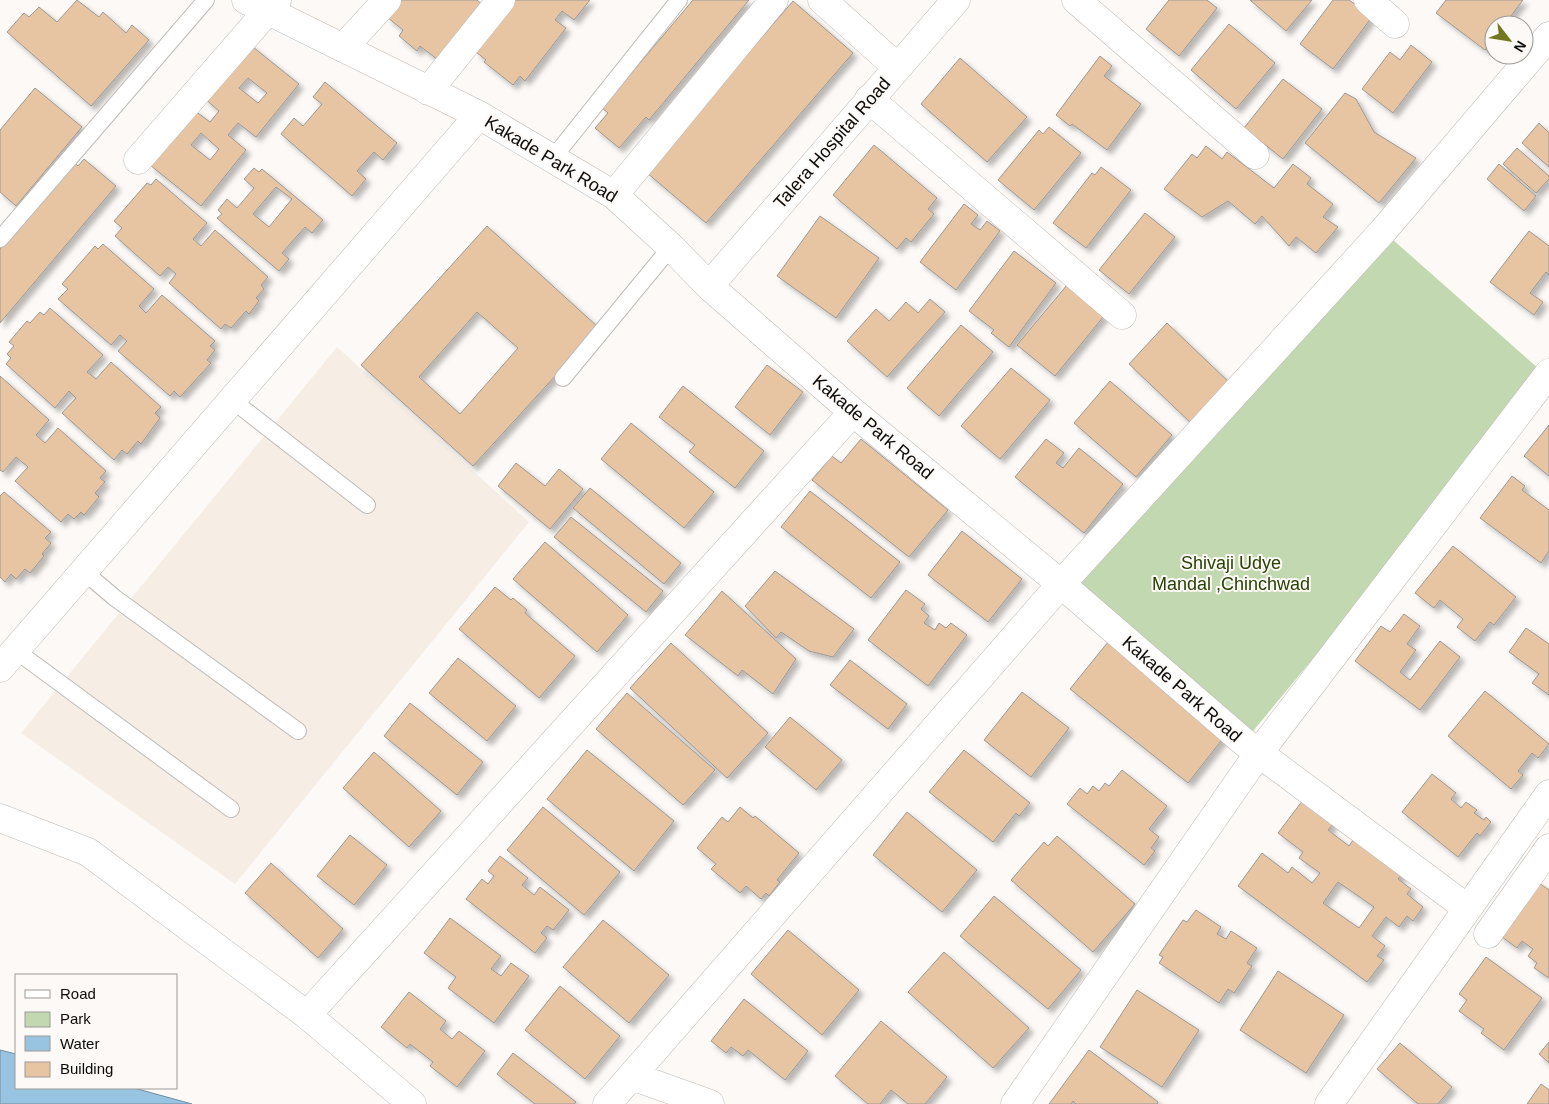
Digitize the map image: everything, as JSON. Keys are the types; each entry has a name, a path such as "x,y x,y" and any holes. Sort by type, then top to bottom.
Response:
{"street":[{"path":"343,48 387,0"},
{"path":"428,91 501,0"},
{"path":"614,195 774,0"},
{"path":"822,0 897,67"},
{"name":"Talera Hospital Road","path":"709,286 956,0"},
{"path":"1076,0 1255,155"},
{"path":"1368,0 1395,24"},
{"path":"138,160 264,4"},
{"name":"Kakade Park Road","path":"264,4 343,48 479,115 614,195 671,246 709,286 853,412 1061,584 1258,754 1466,908"},
{"path":"607,1104 1061,584 1383,231 1549,36"},
{"path":"869,99 1122,315"},
{"path":"8,659 479,115"},
{"path":"1015,1104 1258,754 1549,373"},
{"path":"307,1015 853,412"},
{"path":"1329,1104 1466,908 1549,794"},
{"path":"0,818 88,852 307,1015 412,1104"},
{"path":"1488,934 1545,863 1510,848"},
{"path":"632,1076 710,1104"}],"lane":[{"path":"0,239 206,0"},
{"path":"552,158 679,0"},
{"path":"563,378 671,246"},
{"path":"232,400 367,505"},
{"path":"84,571 115,598 298,731"},
{"path":"8,659 231,809"}],"shaded area":[{"path":"337,347 529,522 235,884 21,733"}],"green space":[{"name":"Shivaji Udye Mandal ,Chinchwad","path":"1383,231 1547,376 1244,742 1061,584"}],"water":[{"path":"0,1050 15,1054 15,1089 138,1089 192,1104 0,1104"}],"building":[{"path":"77,0 99,17 103,12 126,33 132,25 149,40 91,106 7,32 24,13 29,17 39,7 57,22"},
{"path":"401,0 477,0 486,8 442,63 420,46 417,51 399,36 403,30 387,17"},
{"path":"506,0 590,0 574,20 562,11 555,20 566,28 525,81 520,76 513,85 484,62 486,60 476,52"},
{"path":"693,0 749,0 649,120 646,117 619,148 595,128 608,113 602,108"},
{"path":"1169,0 1207,0 1217,8 1179,56 1146,29"},
{"path":"1250,0 1312,0 1286,31"},
{"path":"1333,0 1349,0 1372,17 1333,69 1300,44"},
{"path":"1446,0 1523,0 1512,15 1484,15 1484,49 1436,13"},
{"path":"793,1 853,53 706,223 646,172"},
{"path":"1229,24 1275,63 1236,109 1191,70"},
{"path":"248,43 299,84 256,137 238,123 228,135 246,150 201,206 150,165 194,110 210,122 219,111 204,98","holes":["248,78 267,93 258,103 239,88","201,133 219,149 210,160 191,145"]},
{"path":"1411,45 1432,62 1393,113 1362,89 1390,52 1400,60"},
{"path":"1100,56 1112,66 1104,76 1141,104 1107,150 1072,124 1070,126 1056,115"},
{"path":"960,58 1027,117 987,162 921,104"},
{"path":"1283,79 1322,109 1283,159 1244,128"},
{"path":"325,82 397,143 383,160 374,152 357,171 366,179 352,196 281,134 294,118 303,126 322,104 313,97"},
{"path":"35,88 82,127 16,206 0,192 0,130"},
{"path":"1345,93 1356,99 1374,132 1416,158 1379,203 1305,143"},
{"path":"1539,123 1549,133 1549,167 1522,143"},
{"path":"1049,127 1081,153 1034,210 998,180 1039,130 1043,134"},
{"path":"874,145 937,198 928,209 934,214 911,242 906,238 897,249 833,195"},
{"path":"1206,146 1222,159 1227,152 1274,188 1293,164 1311,178 1307,184 1333,204 1323,217 1338,227 1316,253 1296,237 1289,246 1262,216 1255,224 1228,201 1202,217 1164,189 1192,154 1197,158"},
{"path":"1517,148 1549,176 1549,179 1536,193 1503,164"},
{"path":"84,159 116,186 0,323 0,249 74,162 78,166"},
{"path":"1499,164 1536,196 1524,211 1487,179"},
{"path":"1101,167 1131,190 1086,248 1053,223 1092,173 1095,175"},
{"path":"254,168 259,172 262,169 323,220 312,233 305,227 282,253 289,259 279,271 217,218 222,214 218,210 227,199 237,208 254,188 244,179","holes":["276,187 292,199 269,227 253,214"]},
{"path":"156,179 207,223 193,239 201,246 215,230 268,277 261,285 264,289 256,298 259,301 249,314 246,311 231,328 225,324 221,329 169,283 176,274 168,267 160,276 115,236 122,228 114,221 147,183 151,185"},
{"path":"964,204 978,215 971,224 980,230 987,221 1000,231 956,290 920,262"},
{"path":"1145,213 1175,237 1129,294 1099,270"},
{"path":"820,216 879,258 836,318 777,276"},
{"path":"487,226 599,328 473,466 361,365","holes":["477,312 518,348 460,414 419,377"]},
{"path":"1529,231 1549,246 1549,275 1546,272 1530,293 1543,302 1534,315 1490,282"},
{"path":"103,244 154,289 139,306 146,313 162,295 215,341 210,346 215,350 207,360 211,363 180,397 174,391 170,396 118,351 127,341 120,335 111,345 58,299 68,289 62,284 95,246 98,249"},
{"path":"1014,251 1056,283 1009,347 991,333 994,330 969,311"},
{"path":"1067,285 1104,316 1055,376 1017,345"},
{"path":"930,299 945,312 887,377 847,341 876,309 889,321 906,302 918,313"},
{"path":"50,308 103,355 87,372 96,379 111,362 161,407 155,413 160,418 141,444 138,441 127,454 122,450 114,460 62,413 76,398 69,391 55,408 6,364 11,358 7,354 14,346 9,342 27,321 30,323 40,312 44,315"},
{"path":"1167,323 1232,385 1194,426 1129,364"},
{"path":"961,325 993,352 939,416 907,388"},
{"path":"767,365 803,392 770,435 735,407"},
{"path":"1011,368 1050,400 1000,459 961,426"},
{"path":"0,376 49,420 36,435 45,443 58,428 106,471 100,478 105,482 95,493 99,497 84,515 81,512 74,519 68,514 61,522 15,481 28,467 16,457 3,472 0,470"},
{"path":"1110,381 1172,435 1136,477 1074,423"},
{"path":"683,386 764,451 735,488 689,452 695,445 659,417"},
{"path":"631,423 714,492 684,528 601,459"},
{"path":"1549,425 1549,476 1524,456"},
{"path":"861,439 948,510 909,557 812,480 832,456 841,463"},
{"path":"1046,439 1064,453 1056,463 1063,468 1079,448 1123,484 1084,533 1015,477"},
{"path":"516,463 545,486 559,469 583,489 550,529 498,486"},
{"path":"1512,476 1525,486 1522,490 1549,510 1549,551 1541,563 1480,518"},
{"path":"590,488 681,563 664,584 573,508"},
{"path":"810,491 900,562 871,598 781,527"},
{"path":"4,492 51,532 45,538 51,543 42,554 44,556 30,573 25,569 16,579 11,574 5,582 0,577 0,496"},
{"path":"571,517 663,591 646,612 554,537"},
{"path":"962,531 1022,579 988,622 928,575"},
{"path":"545,542 628,615 597,652 513,579"},
{"path":"1453,546 1516,597 1494,625 1490,622 1475,641 1457,627 1463,619 1440,600 1434,608 1415,593"},
{"path":"775,571 854,629 833,657 809,651 781,632 776,638 745,606"},
{"path":"495,587 511,600 513,598 527,610 525,613 575,656 539,698 459,629"},
{"path":"906,590 925,604 921,609 929,616 924,623 935,630 939,623 946,628 951,623 967,635 928,686 868,640"},
{"path":"722,591 796,659 773,694 742,670 738,676 685,635"},
{"path":"1404,614 1420,626 1407,644 1416,650 1400,672 1410,680 1440,641 1460,657 1420,710 1355,661 1381,626 1390,632"},
{"path":"1526,628 1549,644 1549,695 1532,683 1539,674 1509,652"},
{"path":"1108,642 1225,736 1188,783 1070,689"},
{"path":"671,643 768,733 727,778 630,688"},
{"path":"458,658 516,706 487,741 429,693"},
{"path":"850,660 907,704 888,729 830,685"},
{"path":"1485,691 1549,744 1538,758 1532,753 1518,771 1523,775 1511,789 1448,736"},
{"path":"1022,692 1069,728 1031,777 984,740"},
{"path":"627,693 715,770 683,805 596,729"},
{"path":"410,703 483,762 457,795 384,736"},
{"path":"790,717 842,760 816,790 765,747"},
{"path":"587,750 674,821 634,871 547,799"},
{"path":"964,750 1030,803 1019,816 1016,813 993,842 929,792"},
{"path":"374,752 441,811 409,847 343,788"},
{"path":"1122,770 1167,806 1149,829 1159,837 1151,848 1155,851 1144,865 1067,804 1080,788 1087,794 1093,786 1099,791 1105,783 1109,786"},
{"path":"1432,774 1456,793 1451,799 1461,808 1466,802 1477,810 1474,813 1484,820 1486,817 1491,822 1480,836 1477,833 1458,857 1402,812"},
{"path":"1303,800 1334,823 1328,830 1349,846 1355,837 1403,873 1398,879 1411,889 1407,894 1423,907 1413,921 1407,916 1399,927 1386,917 1372,936 1385,946 1377,956 1384,960 1367,982 1238,886 1262,853 1288,873 1292,867 1312,883 1320,873 1299,858 1303,852 1278,833","holes":["1338,882 1374,907 1359,928 1323,903"]},
{"path":"543,807 620,872 584,915 507,850"},
{"path":"740,807 753,818 755,816 799,853 777,880 780,882 769,896 766,893 761,899 746,886 740,893 711,869 716,864 697,848 722,817 728,822"},
{"path":"907,812 977,870 942,912 873,855"},
{"path":"350,835 387,865 354,905 317,876"},
{"path":"1057,836 1135,904 1093,952 1011,880 1044,842 1048,846"},
{"path":"500,856 528,878 522,885 534,895 540,887 569,910 553,930 547,926 541,933 547,938 535,953 466,899 482,879 488,884 494,876 488,871"},
{"path":"271,863 343,929 318,958 245,893"},
{"path":"1536,881 1549,890 1549,978 1534,968 1537,963 1528,956 1533,949 1522,941 1517,948 1498,934"},
{"path":"994,896 1081,970 1048,1009 960,936"},
{"path":"1196,910 1221,927 1217,934 1226,939 1231,931 1257,948 1247,963 1252,966 1234,993 1228,989 1219,1003 1159,963 1163,957 1159,955 1183,920 1187,922"},
{"path":"450,918 501,956 491,969 501,976 511,963 529,976 494,1023 448,988 456,977 424,953"},
{"path":"603,920 669,975 629,1023 563,967"},
{"path":"788,930 859,990 822,1035 751,974"},
{"path":"944,952 1029,1028 993,1068 908,992"},
{"path":"1486,957 1542,998 1504,1050 1481,1033 1484,1029 1459,1011 1467,1000 1459,994"},
{"path":"1278,971 1344,1015 1306,1073 1240,1030"},
{"path":"560,986 620,1036 585,1079 525,1030"},
{"path":"1137,990 1199,1030 1162,1087 1100,1047"},
{"path":"409,992 446,1021 440,1029 452,1039 459,1031 485,1051 457,1087 430,1066 433,1062 410,1044 407,1048 381,1027"},
{"path":"744,999 808,1051 785,1080 748,1050 743,1056 731,1047 726,1053 711,1041"},
{"path":"881,1021 947,1077 925,1104 908,1104 891,1090 880,1104 868,1104 835,1076"},
{"path":"1549,1042 1549,1063 1539,1054"},
{"path":"1400,1043 1452,1087 1438,1104 1418,1104 1377,1069"},
{"path":"1089,1050 1158,1102 1157,1104 1076,1104 1073,1101 1071,1104 1049,1104"},
{"path":"513,1053 576,1102 574,1104 535,1104 497,1074"},
{"path":"1541,1084 1549,1090 1549,1104 1527,1104"}]}
